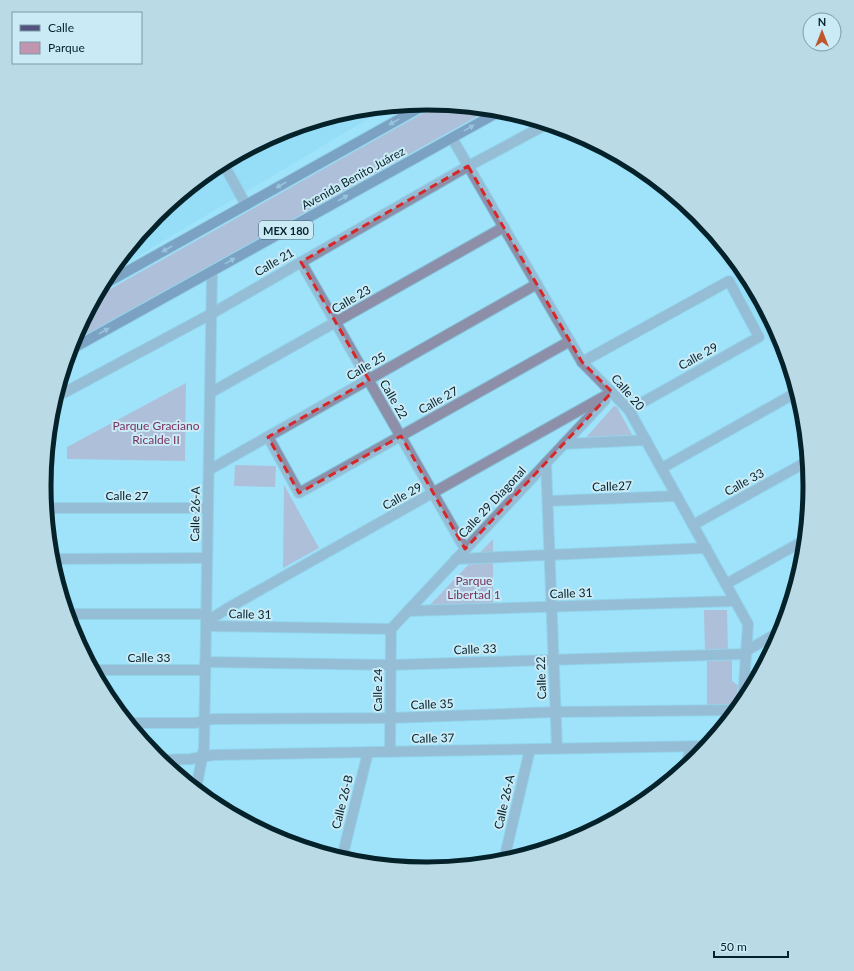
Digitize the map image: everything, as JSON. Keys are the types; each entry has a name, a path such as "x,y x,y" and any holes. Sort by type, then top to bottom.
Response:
{"main road":[{"path":"112,280 416,110"},
{"name":"Avenida Benito Juárez","path":"79,345 492,116"}],"street":[{"name":"Calle 21","path":"63,393 211,314 468,166 541,127"},
{"name":"Calle 20","path":"452,138 582,362 629,410 748,624 744,688"},
{"path":"225,169 246,205"},
{"name":"Calle 23","path":"210,393 504,227"},
{"name":"Calle 22","path":"301,262 466,549"},
{"name":"Calle 26-A","path":"197,783 208,720 205,666 212,271"},
{"name":"Calle 29","path":"582,362 729,281 759,337 629,410"},
{"name":"Calle 25","path":"208,470 537,284"},
{"name":"Calle 27","path":"268,437 298,493 570,341"},
{"name":"Calle 29","path":"206,621 612,392"},
{"name":"Calle 29 Diagonal","path":"391,629 612,392"},
{"path":"662,468 792,395"},
{"path":"564,444 646,440"},
{"name":"Calle 22","path":"546,462 557,748"},
{"name":"Calle 33","path":"693,525 802,464"},
{"name":"Calle27","path":"548,501 677,496"},
{"name":"Calle 27","path":"52,508 208,508"},
{"path":"726,584 799,544"},
{"path":"456,559 706,548"},
{"path":"58,559 207,558"},
{"name":"Calle 31","path":"408,611 735,601"},
{"name":"Calle 31","path":"75,615 391,629"},
{"name":"Calle 24","path":"390,752 391,629"},
{"path":"746,652 770,637"},
{"name":"Calle 33","path":"99,670 205,666 390,665 746,652"},
{"name":"Calle 35","path":"136,723 195,723 208,720 390,718 555,712 728,710"},
{"path":"689,755 691,747"},
{"name":"Calle 37","path":"170,760 213,756 368,752 697,747"},
{"name":"Calle 26-A","path":"506,853 530,749"},
{"name":"Calle 26-B","path":"344,852 368,752"}],"highlighted area":[{"path":"468,166 582,362 612,392 465,549 401,436 299,493 268,437 369,380 301,262"}],"shaded area":[{"path":"378,113 123,265 144,238 179,203 198,187 239,160 261,148 306,129 330,122"},
{"path":"735,270 753,298 764,319 784,368 731,272"}],"green space":[{"path":"428,110 452,110 481,114 82,337 104,293"},
{"name":"Parque Graciano Ricalde II","path":"186,383 185,461 67,459 67,447"},
{"path":"614,406 617,407 635,440 581,443"},
{"path":"235,465 276,466 275,487 234,486"},
{"path":"284,485 319,548 283,568"},
{"name":"Parque Libertad 1","path":"493,539 493,606 427,608"},
{"path":"704,610 727,610 728,653 705,653"},
{"path":"732,660 732,681 738,685 737,698 730,708 707,708 707,661"}]}
